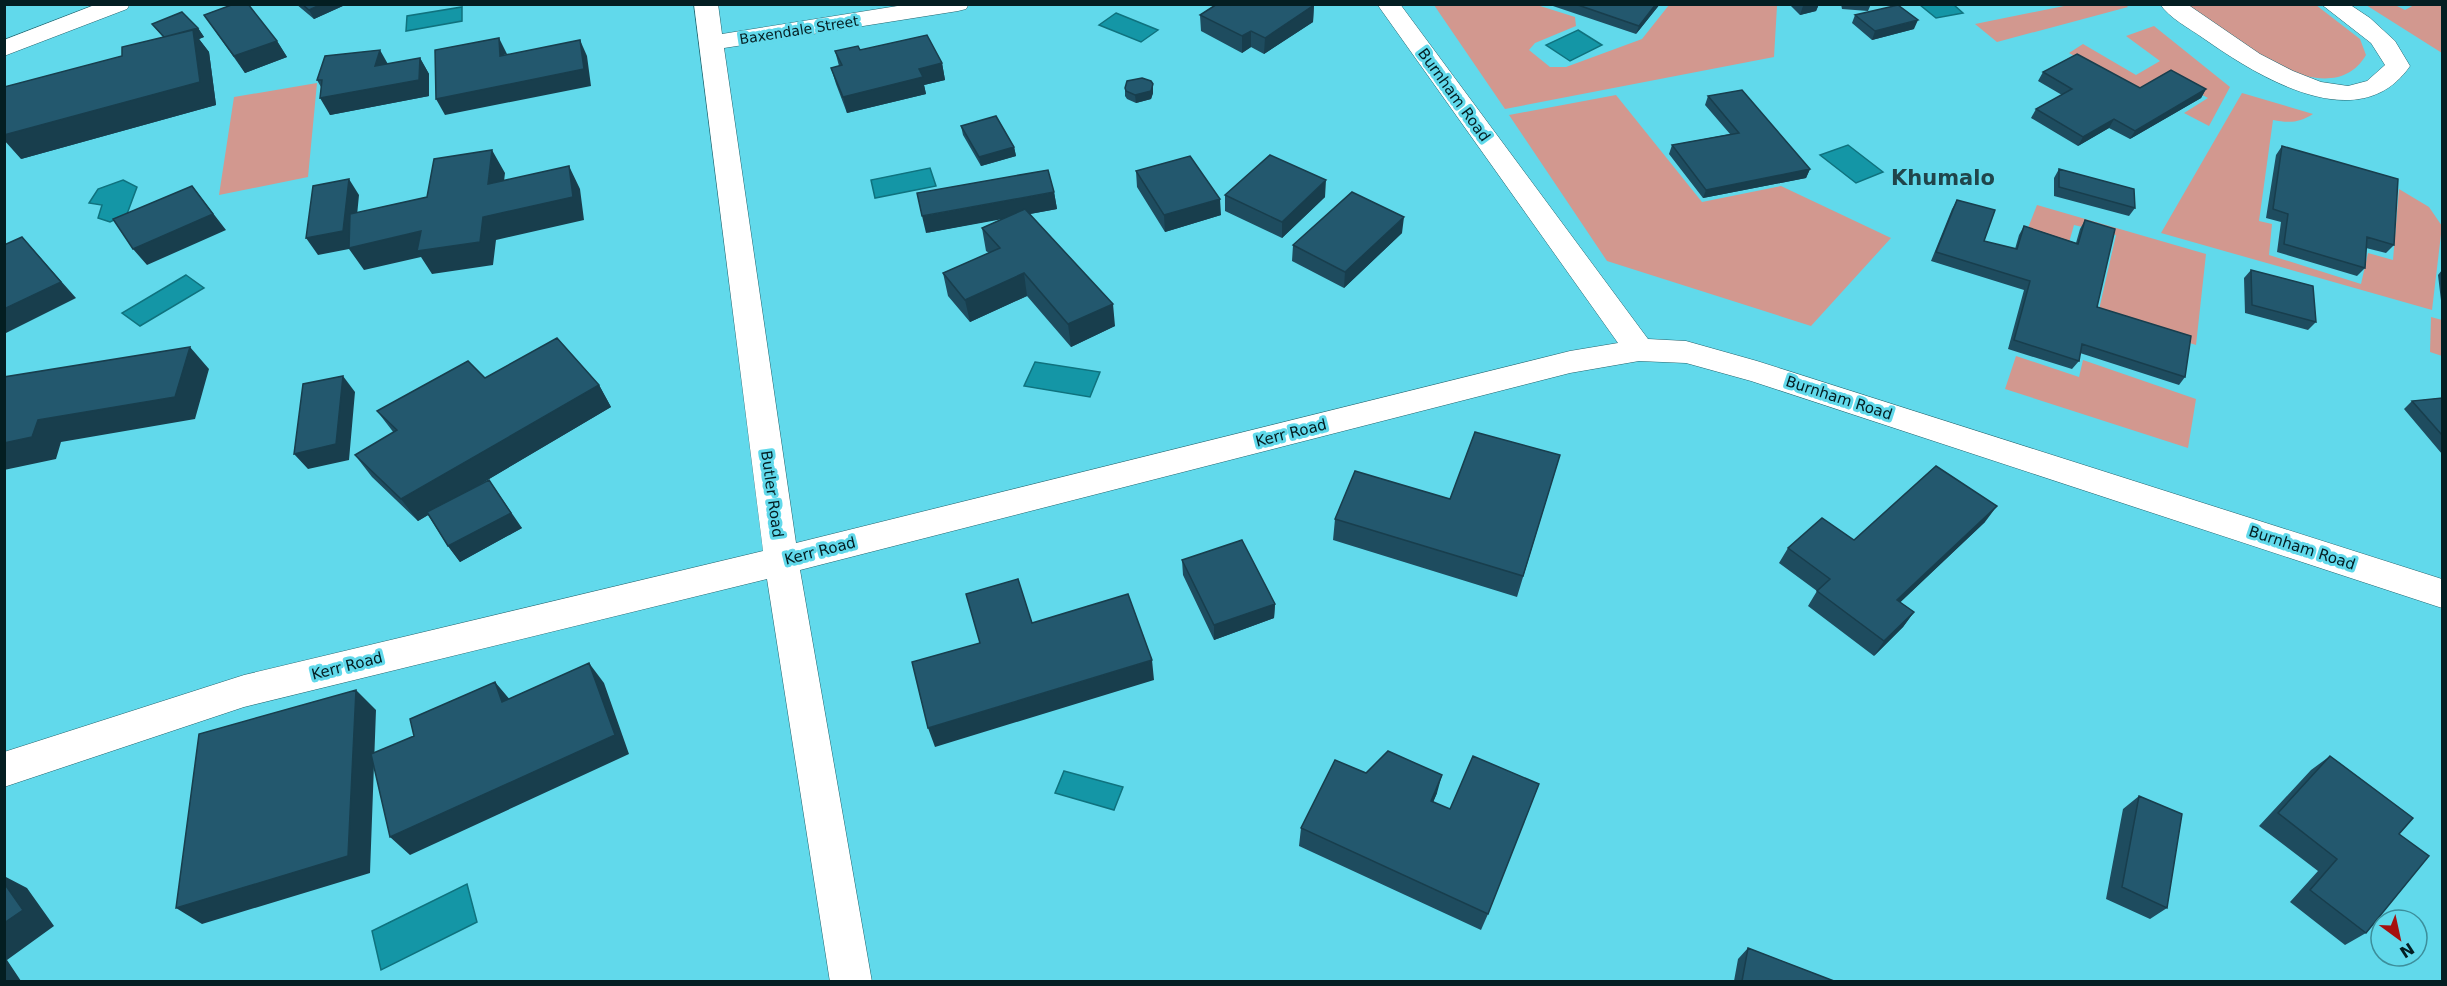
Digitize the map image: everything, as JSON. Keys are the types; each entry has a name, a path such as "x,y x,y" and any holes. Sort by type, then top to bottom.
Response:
{"street":[{"path":"4,48 119,4"},
{"name":"Butler Road","path":"706,4 781,561 851,981"},
{"name":"Baxendale Street","path":"711,43 958,4"},
{"name":"Burnham Road","path":"1388,4 1639,350 1686,352 1757,372 2442,594"},
{"path":"2171,4 2252,61 2308,87 2333,93 2361,92 2391,77 2398,66 2393,52 2382,39 2332,4"},
{"name":"Kerr Road","path":"4,770 244,691 781,561 1570,362 1639,350"}],"shaded area":[{"path":"2125,4 2128,7 1997,42 1975,24 2069,5"},
{"path":"1434,5 1537,5 1575,17 1576,26 1535,43 1529,50 1550,67 1566,67 1642,39 1669,5 1774,5 1777,6 1774,57 1505,109"},
{"path":"2181,5 2316,5 2360,39 2366,55 2349,73 2327,78 2301,75 2247,50"},
{"path":"2366,5 2395,5 2405,10 2414,5 2442,6 2442,53"},
{"path":"2154,26 2230,87 2209,126 2184,113 2208,98 2165,75 2136,91 2069,53 2083,44 2136,75 2160,61 2126,36"},
{"path":"317,83 308,177 219,195 234,97"},
{"path":"2242,93 2313,114 2294,122 2273,120 2259,221 2272,224 2269,255 2361,284 2368,253 2393,260 2399,189 2429,207 2442,226 2432,310 2161,233"},
{"path":"1616,95 1702,202 1781,186 1891,238 1811,326 1607,261 1509,115"},
{"path":"2037,205 2206,254 2196,345 2098,314 2116,235 2074,225 2068,246 2026,233"},
{"path":"2431,317 2442,320 2442,356 2430,352"},
{"path":"2016,356 2079,377 2083,360 2196,399 2188,448 2005,389"}],"water":[{"path":"1920,5 1954,5 1963,13 1936,18"},
{"path":"462,7 462,21 406,31 407,16"},
{"path":"1116,13 1158,30 1141,42 1099,25"},
{"path":"1578,30 1602,45 1570,61 1546,45"},
{"path":"1848,145 1883,172 1856,183 1820,155"},
{"path":"930,168 936,186 875,198 871,180"},
{"path":"123,180 137,187 127,214 110,222 98,218 102,205 89,203 98,189"},
{"path":"186,275 204,288 140,326 122,313"},
{"path":"1035,362 1100,372 1090,397 1024,386"},
{"path":"1064,771 1123,787 1114,810 1055,793"},
{"path":"467,884 477,922 381,970 372,931"}],"building":[{"path":"234,4 248,4 277,41 234,56 204,15"},
{"path":"302,4 322,4 309,10"},
{"path":"1217,4 1314,5 1265,38 1251,31 1242,36 1200,15"},
{"path":"1575,4 1656,4 1639,26"},
{"path":"1898,5 1918,20 1875,31 1855,15"},
{"path":"182,12 198,28 164,37 152,24"},
{"path":"193,30 200,82 4,135 4,87 122,56 122,47"},
{"path":"927,35 942,63 919,69 923,77 843,97 831,68 842,65 835,51 858,46 860,50"},
{"path":"499,38 500,56 580,40 584,69 436,99 435,50"},
{"path":"380,50 375,66 420,58 419,80 320,98 322,80 317,80 325,56"},
{"path":"2077,54 2140,88 2171,70 2206,89 2135,131 2114,119 2083,137 2036,109 2072,89 2043,72"},
{"path":"1142,78 1151,81 1153,84 1151,91 1135,95 1126,91 1127,81"},
{"path":"1742,90 1810,169 1706,190 1672,145 1739,133 1708,96"},
{"path":"996,116 1014,147 979,157 961,126"},
{"path":"2282,146 2398,179 2394,245 2367,237 2365,268 2284,244 2288,214 2273,209"},
{"path":"492,150 488,184 569,166 573,197 483,217 480,242 417,251 421,231 349,248 350,214 427,197 434,159"},
{"path":"1270,155 1326,180 1282,222 1225,195"},
{"path":"1190,156 1220,199 1164,215 1136,171"},
{"path":"2059,169 2134,189 2135,208 2059,187"},
{"path":"1048,170 1054,192 922,216 917,193"},
{"path":"349,179 343,231 306,238 313,186"},
{"path":"192,186 213,214 133,249 113,219"},
{"path":"1352,192 1404,217 1345,272 1293,245"},
{"path":"1957,200 1995,210 1984,241 2017,249 2024,226 2078,244 2085,220 2115,229 2097,307 2191,336 2185,377 2082,344 2079,361 2014,340 2030,281 1936,252"},
{"path":"1025,209 1113,304 1068,324 1024,273 965,300 943,273 1000,248 982,228"},
{"path":"22,237 61,282 4,309 4,245"},
{"path":"2251,270 2313,286 2316,322 2252,305"},
{"path":"557,338 599,385 401,499 355,455 397,430 377,411 468,361 485,378"},
{"path":"190,347 175,397 38,420 32,437 4,443 4,377"},
{"path":"343,376 336,444 294,454 303,384"},
{"path":"2442,398 2442,435 2412,401"},
{"path":"1475,432 1560,455 1523,576 1335,519 1355,471 1450,499"},
{"path":"1936,466 1997,506 1897,600 1914,612 1884,641 1817,591 1830,579 1788,548 1822,518 1854,540"},
{"path":"489,480 511,513 448,546 427,512"},
{"path":"1242,540 1275,604 1214,625 1182,560"},
{"path":"1018,579 1032,623 1128,594 1152,660 928,728 912,662 980,643 966,594"},
{"path":"589,663 615,735 390,837 371,754 414,736 410,719 495,682 502,702"},
{"path":"356,690 348,856 176,908 199,734"},
{"path":"1388,751 1442,775 1431,801 1450,809 1473,756 1539,784 1488,914 1301,828 1335,760 1366,773"},
{"path":"2330,756 2413,818 2399,834 2429,856 2386,908 2369,908 2369,929 2366,933 2310,890 2337,859 2278,813"},
{"path":"2139,796 2182,814 2167,908 2122,887"},
{"path":"4,883 23,910 4,923"},
{"path":"1748,948 1834,981 1742,981"}],"district":[{"name":"Khumalo","path":"1943,178"}]}
